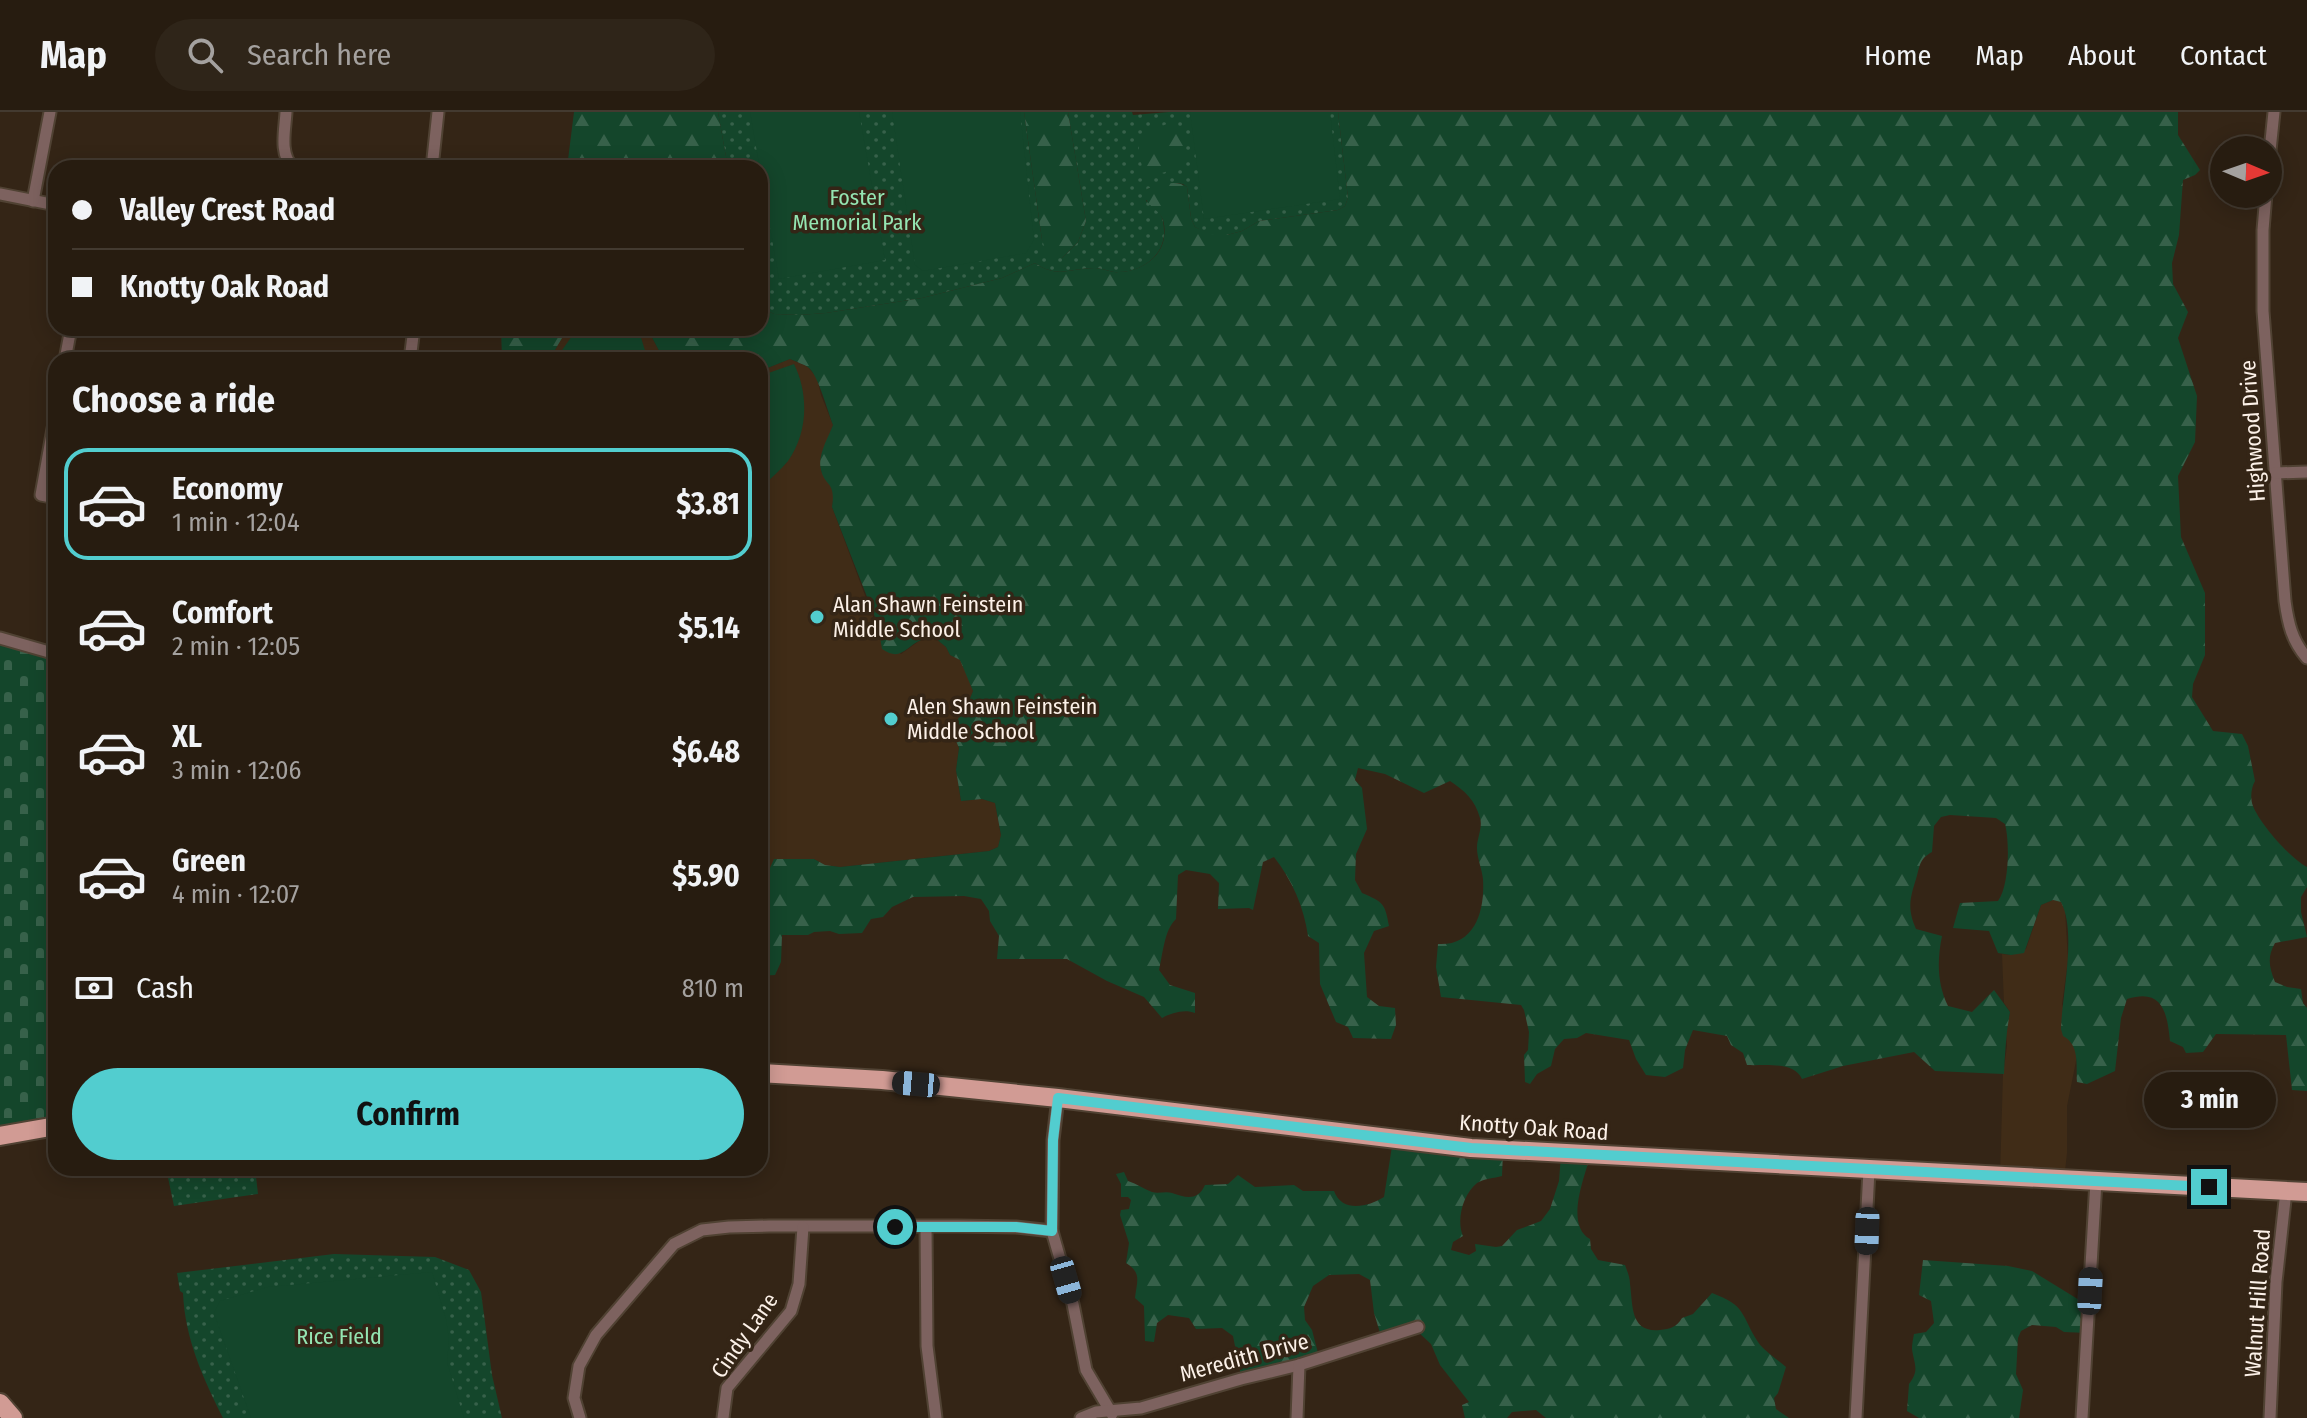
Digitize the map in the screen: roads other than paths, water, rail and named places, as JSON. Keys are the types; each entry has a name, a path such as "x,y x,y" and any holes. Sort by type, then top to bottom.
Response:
{"main road":[{"name":"Knotty Oak Road","path":"768,1073 882,1080 1058,1098 1471,1148 2307,1192"},
{"path":"0,1136 48,1127"},
{"path":"0,1403 13,1418"}],"street":[{"path":"33,201 50,112"},
{"path":"286,112 284,150 287,160"},
{"path":"433,160 438,112"},
{"path":"2272,136 2274,112"},
{"path":"0,194 48,204"},
{"name":"Highwood Drive","path":"2265,208 2263,299 2287,618 2298,648 2307,658"},
{"path":"48,456 41,495 48,496"},
{"path":"2275,473 2307,472"},
{"path":"0,638 48,652"},
{"path":"1058,1098 1053,1140 1052,1231 1073,1304 1086,1370 1112,1415"},
{"path":"1856,1418 1869,1170"},
{"path":"2082,1418 2096,1181"},
{"name":"Walnut Hill Road","path":"2270,1418 2276,1282 2286,1191"},
{"path":"580,1418 574,1398 579,1366 596,1335 674,1244 702,1230 729,1227 1016,1227 1052,1231"},
{"name":"Cindy Lane","path":"723,1418 727,1388 791,1311 799,1284 803,1227"},
{"path":"926,1227 927,1346 936,1418"},
{"name":"Meredith Drive","path":"1081,1418 1096,1412 1112,1415 1141,1408 1299,1365 1418,1327"},
{"path":"1297,1418 1299,1365"}],"place":[{"name":"Alan Shawn Feinstein Middle School","path":"817,617"},
{"name":"Alen Shawn Feinstein Middle School","path":"891,719"}],"park label":[{"name":"Foster Memorial Park","path":"857,210"},
{"name":"Rice Field","path":"339,1336"}]}
